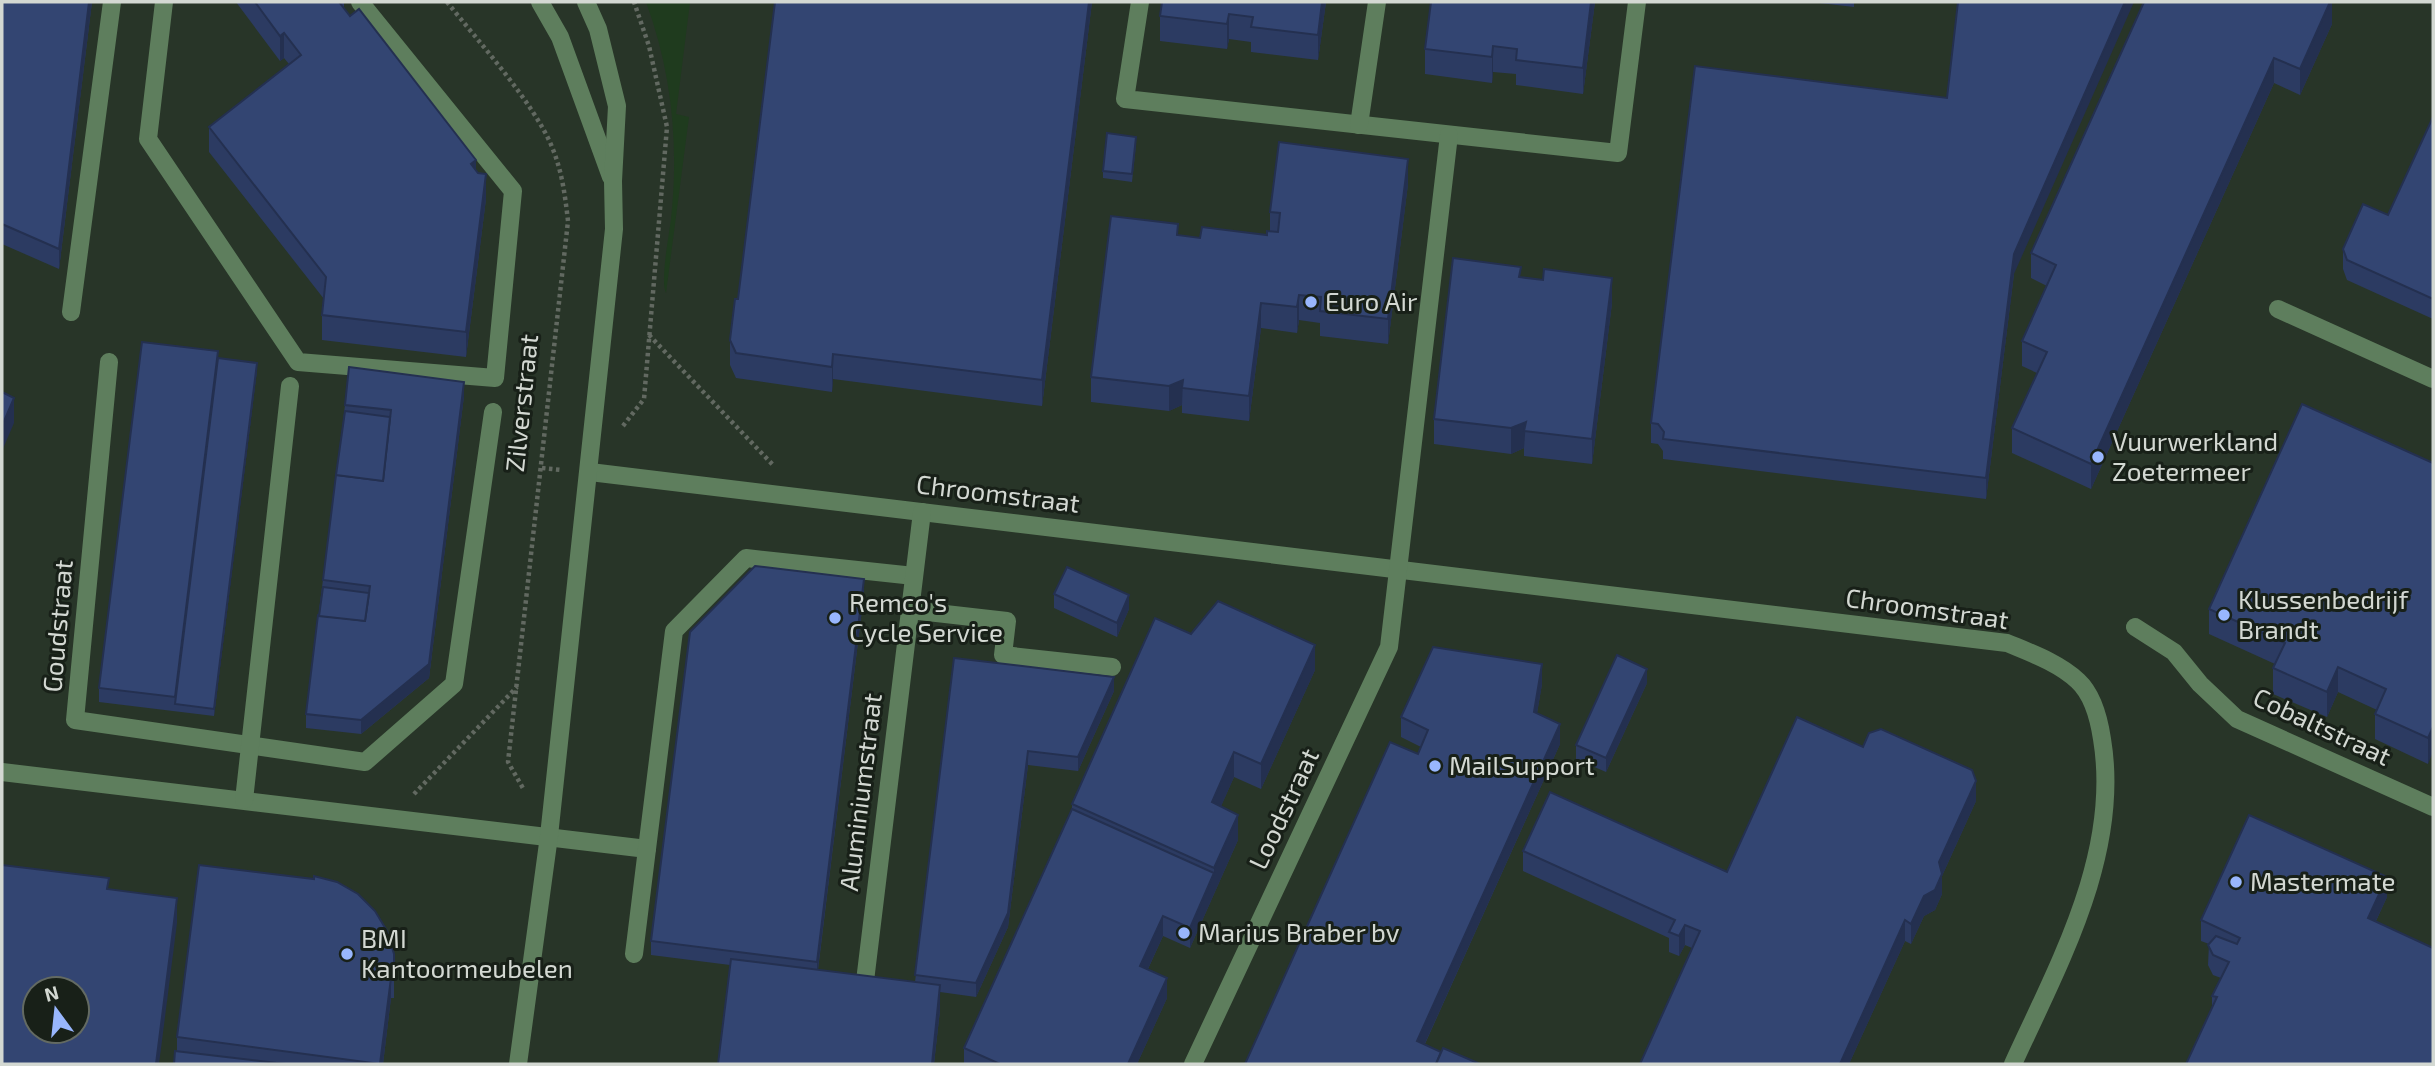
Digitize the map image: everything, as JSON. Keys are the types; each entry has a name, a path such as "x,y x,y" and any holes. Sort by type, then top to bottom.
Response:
{"street":[{"path":"71,312 112,2"},
{"path":"164,2 148,139 298,362 495,378 513,191 360,2"},
{"path":"540,2 560,37 612,181"},
{"path":"518,1064 549,836 614,229 612,181 617,106 598,29 586,2"},
{"path":"1140,2 1125,99 1618,153 1637,2"},
{"path":"1359,125 1377,2"},
{"path":"1399,570 1450,135"},
{"path":"2278,309 2433,379"},
{"name":"Goudstraat","path":"109,362 75,720 365,762 454,684 493,412"},
{"path":"244,800 290,386"},
{"name":"Chroomstraat","path":"590,472 2007,643 2048,660 2079,681 2098,715 2105,757 2104,811 2094,867 2073,930 2013,1064"},
{"name":"Aluminiumstraat","path":"865,981 922,512"},
{"path":"634,954 674,631 746,558 914,576"},
{"name":"Loodstraat","path":"1193,1064 1389,647 1399,570"},
{"path":"910,610 1007,621 1003,655 1112,667"},
{"name":"Cobaltstraat","path":"2135,627 2174,652 2200,684 2237,719 2433,807"},
{"path":"2,772 647,849"}],"path":[{"name":"Zilverstraat","path":"447,2 537,119 552,145 564,182 568,221 508,762 526,793"},
{"path":"621,430 644,399 667,127 649,46 634,2"},
{"path":"648,334 804,498"},
{"path":"391,817 518,686"}],"shaded area":[{"path":"2,2 2433,2 2433,1064 2,1064"}],"green space":[{"path":"646,2 690,2 676,114 689,117 666,293 664,269 673,191 673,136 662,55"}],"building":[{"path":"2,2 89,2 59,249 2,224"},
{"path":"255,2 339,2 350,16 359,9 476,160 471,164 478,173 486,174 466,332 322,315 326,277 209,127 301,55 284,33 280,36"},
{"path":"775,2 1089,2 1042,380 833,354 832,367 736,353 730,340 735,299 738,299"},
{"path":"1162,2 1322,2 1318,35 1251,27 1253,17 1229,14 1227,24 1160,16"},
{"path":"1431,2 1591,2 1583,68 1516,60 1517,49 1493,46 1492,57 1425,49"},
{"path":"1958,2 2125,2 2014,254 1986,478 1663,439 1664,432 1658,424 1651,423 1695,66 1947,98"},
{"path":"2144,2 2330,2 2300,69 2274,58 2091,464 2012,428 2047,352 2022,341 2056,265 2031,253"},
{"path":"2433,117 2433,299 2347,260 2343,249 2363,204 2388,215"},
{"path":"1107,133 1136,137 1132,174 1103,171"},
{"path":"1279,142 1408,159 1388,319 1320,311 1321,297 1299,295 1297,307 1261,303 1249,396 1182,388 1183,380 1169,386 1091,377 1111,216 1178,224 1177,235 1200,238 1202,227 1267,235 1267,231 1278,232 1280,213 1270,212"},
{"path":"1453,258 1521,267 1519,277 1543,280 1544,269 1612,278 1592,439 1524,431 1526,422 1511,428 1434,419"},
{"path":"142,342 218,351 175,697 99,688"},
{"path":"218,358 257,363 214,709 175,704"},
{"path":"349,367 464,382 429,664 361,720 306,714 318,615 365,621 370,586 323,580 336,475 383,481 391,410 345,405"},
{"path":"2,392 14,398 2,426"},
{"path":"2302,404 2433,463 2433,727 2428,738 2375,714 2386,689 2338,667 2327,692 2273,668 2285,643 2209,609"},
{"path":"345,411 390,417 383,481 336,475"},
{"path":"755,566 864,579 817,962 651,941 690,632"},
{"path":"1067,567 1129,595 1117,623 1054,594"},
{"path":"323,587 369,593 365,621 319,616"},
{"path":"1218,601 1315,645 1261,764 1234,752 1212,802 1238,815 1214,868 1072,804 1155,618 1191,634"},
{"path":"1433,647 1542,664 1534,712 1560,724 1417,1041 1441,1052 1436,1064 1245,1064 1390,742 1418,754 1428,730 1401,717"},
{"path":"1617,655 1647,669 1606,758 1576,745"},
{"path":"954,658 1114,677 1078,757 1028,751 1008,913 976,983 915,975"},
{"path":"1797,717 1863,747 1869,733 1881,729 1972,770 1976,781 1939,862 1942,874 1935,890 1924,896 1911,924 1905,920 1840,1064 1640,1064 1700,931 1685,925 1679,936 1669,932 1675,920 1523,851 1550,792 1727,872"},
{"path":"1072,809 1214,873 1190,928 1163,916 1140,966 1167,978 1128,1064 1000,1064 964,1048"},
{"path":"2249,815 2387,877 2368,918 2433,948 2433,1064 2186,1064 2217,997 2212,996 2229,962 2213,955 2208,945 2216,936 2237,944 2240,938 2201,920"},
{"path":"2,865 109,878 107,889 177,898 156,1064 2,1064"},
{"path":"199,865 314,879 314,876 337,882 358,894 375,911 387,931 394,954 394,978 391,978 380,1064 177,1037"},
{"path":"731,959 940,985 932,1064 718,1064"},
{"path":"1443,1048 1480,1064 1436,1064"},
{"path":"175,1051 285,1064 174,1064"}],"place":[{"name":"Euro Air","path":"1311,302"},
{"name":"Vuurwerkland Zoetermeer","path":"2098,457"},
{"name":"Klussenbedrijf Brandt","path":"2224,615"},
{"name":"Remco's Cycle Service","path":"835,618"},
{"name":"MailSupport","path":"1435,766"},
{"name":"Mastermate","path":"2236,882"},
{"name":"Marius Braber bv","path":"1184,933"},
{"name":"BMI Kantoormeubelen","path":"347,954"}]}
